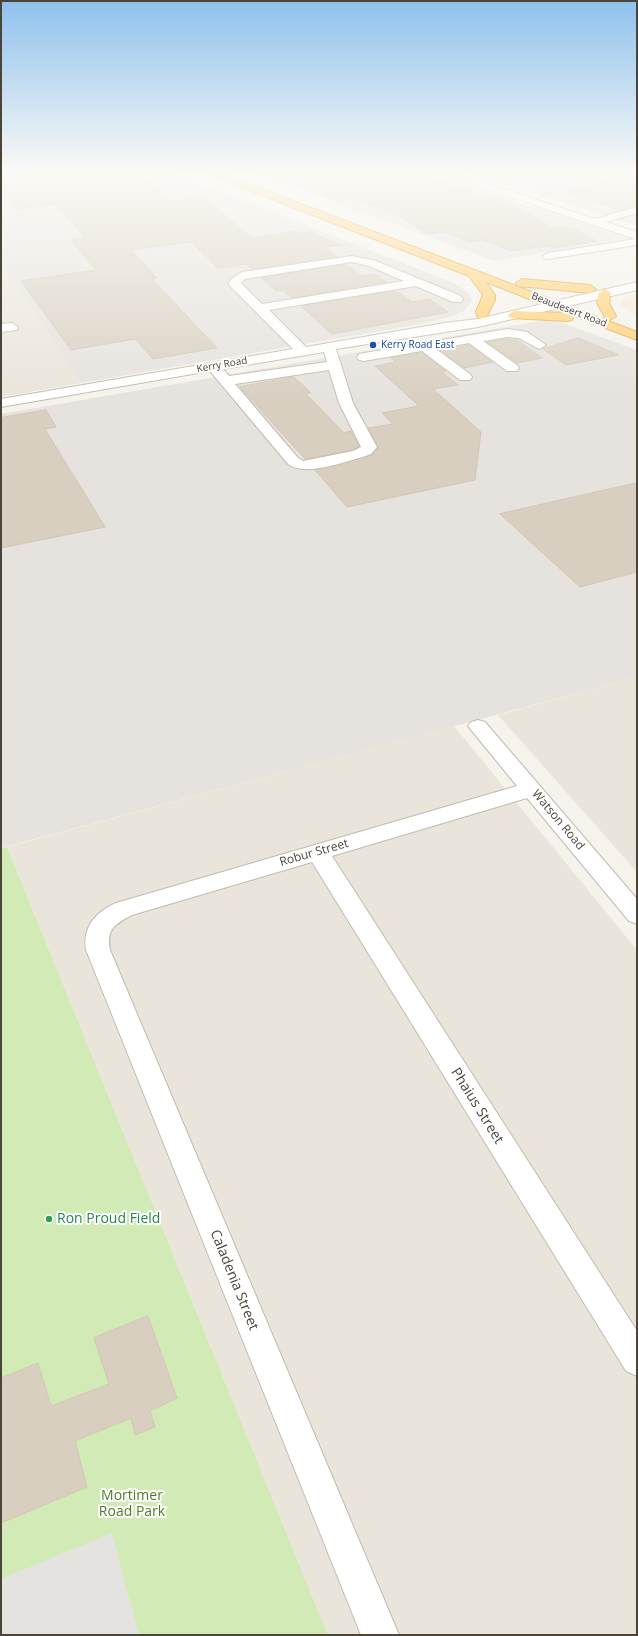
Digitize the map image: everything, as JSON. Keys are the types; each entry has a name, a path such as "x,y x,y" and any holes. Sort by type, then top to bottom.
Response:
{"highway":[{"name":"Beaudesert Road","path":"408,249 474,275 552,301 637,336"},
{"name":"Beaudesert Road","path":"433,249 522,283 552,301"},
{"path":"474,275 489,295 488,303 483,309 482,315"},
{"path":"522,283 590,289"},
{"path":"606,293 603,302 610,316"},
{"name":"Beaudesert Road","path":"571,301 637,326"},
{"path":"514,315 551,315 595,320"}],"street":[{"path":"548,256 590,249"},
{"path":"303,352 235,284 236,280 242,276 352,259 372,263 457,299"},
{"name":"Kerry Road","path":"1,404 329,347 478,323 514,315 590,289 637,280"},
{"path":"260,308 417,282"},
{"name":"Kerry Road","path":"438,329 482,315 552,301 571,301 637,286"},
{"path":"438,329 445,343"},
{"path":"364,357 516,333 539,345"},
{"path":"471,339 512,368"},
{"path":"214,367 293,461 299,465 306,466 366,452 369,447 346,403 333,365 329,347"},
{"path":"425,347 465,377"},
{"path":"226,381 333,365"},
{"name":"Watson Road","path":"478,726 636,913"},
{"name":"Robur Street","path":"101,925 109,917 124,909 532,789"},
{"name":"Phaius Street","path":"318,852 637,1360"},
{"name":"Caladenia Street","path":"101,925 96,935 98,950 380,1635"}],"shaded area":[{"path":"1,249 368,249 454,283 470,294 472,301 464,311 450,317 420,324 81,383 1,262"},
{"path":"463,249 562,249 495,261"},
{"path":"1,262 81,383 1,397"},
{"path":"637,293 637,316 621,307 621,299"},
{"path":"551,319 637,350 637,677 1,848 1,414"},
{"path":"637,677 637,872 498,715"},
{"path":"454,726 637,950 637,1635 328,1635 7,847"},
{"path":"112,1533 139,1635 1,1635 1,1579"}],"green space":[{"name":"Mortimer Road Park","path":"7,847 328,1635 1,1635 1,848"}],"building":[{"path":"79,249 136,249 131,250 157,278 152,279 217,348 153,359 135,339 71,350 21,281 96,270"},
{"path":"199,249 327,249 337,257 252,269 246,264 221,268 217,267"},
{"path":"507,249 524,249 512,251"},
{"path":"346,264 361,276 375,274 386,282 292,298 283,290 276,291 262,278"},
{"path":"397,291 412,302 429,299 448,312 332,334 301,306"},
{"path":"579,338 619,355 566,365 543,349"},
{"path":"516,339 542,358 517,363 487,342"},
{"path":"470,345 493,362 464,368 440,350"},
{"path":"422,353 446,371 442,372 458,385 433,389 481,432 475,480 347,507 315,470 372,455 378,447 368,428 393,424 382,413 419,406 375,366 395,362 391,358"},
{"path":"294,377 311,393 306,394 344,433 351,431 359,446 353,450 305,459 240,387"},
{"path":"46,410 56,427 45,429 105,527 1,548 1,418"},
{"path":"637,483 637,572 580,587 500,514"},
{"path":"148,1316 177,1398 150,1411 155,1427 135,1435 131,1418 75,1441 87,1487 1,1523 1,1378 38,1363 51,1406 109,1384 94,1338"}],"place":[{"name":"Kerry Road East","path":"373,345"},
{"name":"Ron Proud Field","path":"49,1219"}]}
